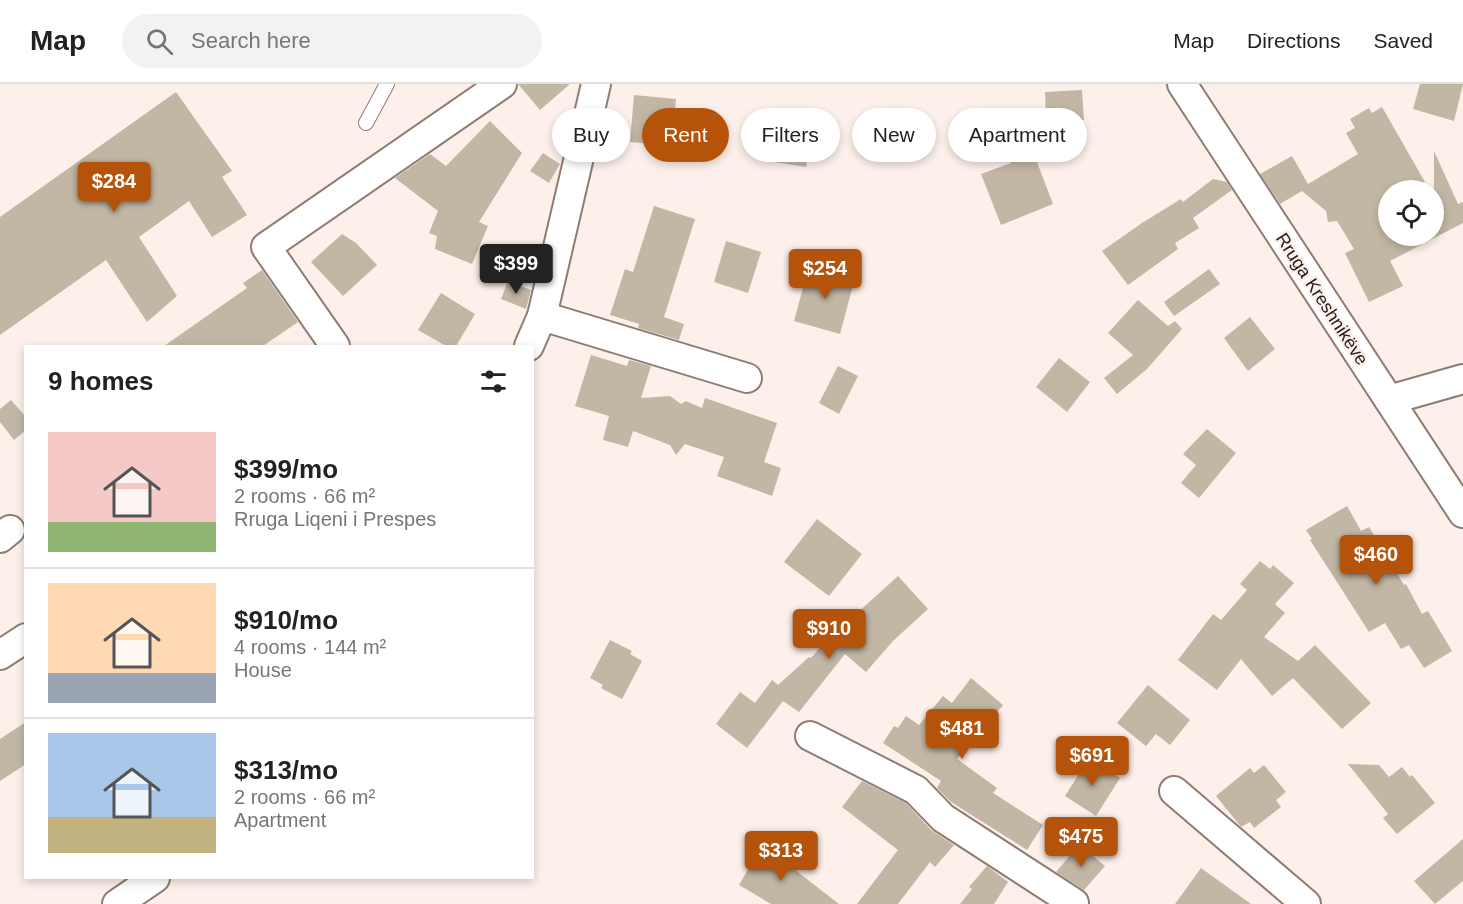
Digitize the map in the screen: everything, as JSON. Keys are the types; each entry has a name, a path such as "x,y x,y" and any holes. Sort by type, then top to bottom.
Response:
{"street":[{"path":"334,345 266,247 502,84"},
{"path":"529,345 542,316 596,84"},
{"name":"Rruga Kreshnikëve","path":"1182,84 1463,513"},
{"path":"542,316 747,378"},
{"path":"1389,400 1463,379"},
{"path":"0,655 24,639"},
{"path":"810,736 916,790 943,818 1074,904"},
{"path":"1173,791 1306,904"},
{"path":"117,904 154,879"}],"lane":[{"path":"366,123 387,84"}],"building":[{"path":"518,84 570,84 540,110"},
{"path":"1420,84 1463,84 1454,121 1413,109"},
{"path":"1082,90 1083,108 1046,108 1045,92"},
{"path":"176,92 232,171 222,177 247,215 212,237 189,201 139,237 177,296 147,322 106,260 0,335 0,217"},
{"path":"634,95 676,99 675,108 642,108 642,143 630,142"},
{"path":"1382,107 1424,180 1378,180 1378,246 1419,246 1390,261 1403,286 1369,302 1345,253 1354,249 1337,221 1328,222 1326,211 1302,191 1280,204 1260,174 1292,156 1308,184 1358,154 1346,133 1355,128 1350,119 1369,108 1372,113"},
{"path":"490,121 522,153 479,222 488,226 472,264 435,249 437,236 429,233 438,211 395,178 430,154 446,166"},
{"path":"1434,151 1458,204 1463,202 1463,223 1444,233 1444,180 1434,180"},
{"path":"543,153 552,159 552,162 560,164 549,183 530,171"},
{"path":"775,162 807,162 806,167"},
{"path":"1037,162 1053,204 1001,225 981,174 1011,163"},
{"path":"1213,179 1227,182 1232,190 1193,218 1199,228 1175,243 1178,249 1128,285 1102,251 1181,199 1183,202"},
{"path":"654,206 695,219 664,317 684,324 679,340 638,328 639,324 610,315 625,269 633,272"},
{"path":"342,234 356,243 377,265 343,296 311,262"},
{"path":"726,241 761,252 748,293 714,282"},
{"path":"809,266 855,278 840,334 794,321"},
{"path":"1209,269 1220,284 1174,316 1164,302"},
{"path":"262,270 298,322 264,345 165,345 247,288 243,283"},
{"path":"508,281 531,290 526,309 501,299"},
{"path":"441,293 475,314 457,345 444,345 418,330"},
{"path":"1138,300 1168,326 1175,321 1182,329 1147,369 1117,394 1104,378 1133,355 1108,333"},
{"path":"1250,317 1275,349 1248,371 1224,338"},
{"path":"591,355 627,366 629,360 651,366 641,398 670,396 681,404 686,401 702,408 705,398 777,423 764,462 781,468 772,496 717,476 724,457 685,444 676,455 670,445 633,431 628,447 603,440 609,416 575,406"},
{"path":"1059,358 1090,382 1067,412 1036,387"},
{"path":"838,366 858,376 839,414 819,403"},
{"path":"11,400 24,415 24,432 14,440 0,422 0,409"},
{"path":"1207,429 1236,453 1199,498 1181,483 1196,465 1183,454"},
{"path":"1347,506 1361,531 1369,527 1404,585 1406,584 1422,614 1428,611 1452,651 1424,668 1409,645 1401,649 1385,623 1369,632 1310,540 1312,539 1306,530"},
{"path":"817,519 862,554 829,596 784,562"},
{"path":"1260,561 1270,569 1273,565 1294,583 1275,604 1285,613 1264,637 1298,661 1315,645 1371,703 1342,729 1293,678 1272,696 1241,659 1217,690 1178,660 1213,614 1221,620 1247,590 1240,584"},
{"path":"898,576 928,609 893,641 866,672 845,654 799,712 783,701 747,748 716,724 740,692 755,703 772,680 778,685 809,657 811,658 824,643"},
{"path":"610,640 632,651 630,654 642,661 622,699 601,688 603,685 590,678"},
{"path":"971,678 1003,705 957,759 997,788 993,793 1043,825 1027,850 951,802 937,788 941,781 883,743 894,726 898,728 906,716 919,725 943,696 952,703"},
{"path":"1148,685 1190,720 1170,745 1156,734 1146,746 1117,723"},
{"path":"24,723 24,765 0,781 0,739"},
{"path":"1089,758 1120,778 1096,816 1065,796"},
{"path":"1348,764 1379,765 1389,777 1402,767 1410,777 1412,775 1435,803 1397,834 1383,818 1388,814"},
{"path":"1264,765 1286,792 1276,800 1281,807 1254,828 1250,822 1241,827 1216,796 1250,768 1254,773"},
{"path":"862,781 906,803 931,830 954,845 935,867 930,862 898,904 857,904 898,850 842,807"},
{"path":"1463,839 1463,881 1435,904 1414,881"},
{"path":"1079,845 1105,866 1084,890 1056,872"},
{"path":"761,847 768,852 770,848 789,859 786,863 795,867 794,869 839,904 771,904 739,885"},
{"path":"987,866 1008,882 994,904 960,904 972,889 969,887"},
{"path":"1201,868 1251,904 1175,904"}]}
